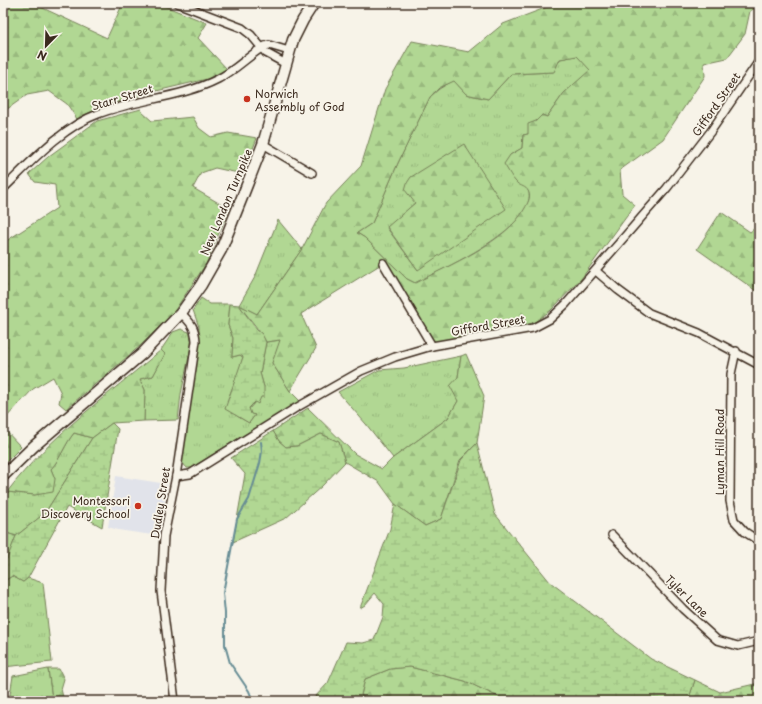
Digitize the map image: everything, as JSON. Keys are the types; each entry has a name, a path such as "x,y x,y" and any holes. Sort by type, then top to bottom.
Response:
{"main road":[{"name":"New London Turnpike","path":"3,476 34,446 144,353 181,313 201,285 221,250 263,144 290,51 301,23 314,3"}],"street":[{"path":"177,3 242,28 251,35 271,58 286,64"},
{"path":"261,48 269,45 290,51"},
{"name":"Starr Street","path":"3,189 70,129 97,114 208,84 228,74 261,48"},
{"name":"Gifford Street","path":"176,476 190,474 294,409 361,371 395,357 432,346 534,328 550,319 596,271 667,188 711,131 759,61"},
{"path":"263,144 312,174"},
{"path":"383,263 432,346"},
{"path":"596,271 618,290 648,312 699,333 736,351 759,365"},
{"name":"Dudley Street","path":"176,701 161,591 164,536 176,476 196,341 195,330 190,322 181,313"},
{"name":"Lyman Hill Road","path":"736,351 731,374 730,501 734,520 745,532 759,541"},
{"name":"Tyler Lane","path":"612,535 683,609 717,640 738,646 759,642"}],"shaded area":[{"name":"Montessori Discovery School","path":"116,476 167,484 159,536 118,530 108,527"}],"green space":[{"path":"3,3 32,3 107,38 123,3 157,3 207,23 198,38 227,69 207,79 148,93 103,106 77,119 67,104 49,91 27,95 3,112"},
{"path":"554,3 759,3 759,6 750,11 745,34 727,58 704,63 705,76 663,139 620,170 622,194 635,205 581,279 550,311 529,326 426,343 383,263 301,314 316,348 290,391 272,363 280,340 266,342 239,305 257,314 302,249 326,203 361,166 385,89 412,41 469,52 503,24 553,5","holes":["577,56 590,70 564,93 547,117 542,115 536,121 528,124 528,134 523,135 522,148 510,155 504,164 516,182 527,189 530,197 517,220 491,242 476,252 415,283 407,279 365,238 357,233 372,223 398,163 430,97 439,88 454,81 466,94 488,99 511,74 554,72 560,59"]},
{"path":"577,56 591,70 564,93 547,117 542,115 536,121 528,134 523,135 522,148 510,155 529,192 527,206 517,220 484,246 415,283 407,279 365,238 357,233 372,223 398,163 430,97 439,89 454,80 466,94 488,99 511,74 553,72 560,59","holes":["415,203 418,270 387,228"]},
{"path":"141,109 142,112 152,121 193,117 199,128 211,137 228,133 257,138 243,174 215,168 201,173 193,188 229,209 206,264 173,313 140,346 66,409 59,403 61,393 53,377 33,389 3,421 3,243 57,208 55,185 35,182 29,174 49,156 97,121"},
{"path":"464,144 506,209 418,270 387,227 415,203 405,190 411,177"},
{"path":"721,212 750,232 759,225 759,293 697,249"},
{"path":"278,220 302,249 257,314 239,305 255,277"},
{"path":"201,298 210,304 230,304 228,325 233,338 232,357 240,355 243,357 239,372 227,401 237,416 249,423 255,415 250,414 249,409 264,387 260,373 266,342 281,340 272,363 290,391 301,402 191,468 187,468 180,460 199,339 199,327 193,310"},
{"path":"230,304 239,305 257,330 262,334 266,342 260,373 264,387 264,397 261,397 258,404 255,402 249,408 251,414 255,415 249,423 225,409 243,357 240,355 232,357 233,338 228,325"},
{"path":"181,329 189,332 192,342 181,394 178,420 144,421 145,390 140,379 153,376 164,354 161,350 173,332"},
{"path":"161,350 165,354 153,376 140,379 145,390 144,421 112,423 92,438 74,433 51,469 55,479 53,492 35,495 7,492 61,434"},
{"path":"466,354 484,396 477,443 460,460 441,519 425,526 395,504 379,482 345,462 339,442 321,434 297,446 286,447 279,441 273,431 308,408 355,454 382,469 393,458 448,418 458,401 450,386 458,377 461,356"},
{"path":"461,356 458,377 458,401 448,418 393,458 338,392 379,370 404,368"},
{"path":"112,423 118,429 102,527 67,507 28,578 23,582 12,576 3,582 3,563 7,559 16,536 45,513 92,438"},
{"path":"3,428 21,447 3,465"},
{"path":"273,431 279,441 286,447 297,446 321,434 339,442 345,462 322,486 286,518 233,542 245,474 231,458"},
{"path":"74,433 92,438 45,513 16,536 3,532 3,496 7,492 35,495 55,479 51,469"},
{"path":"477,443 495,514 550,582 651,659 695,680 688,701 507,701 465,681 410,667 390,669 365,679 361,695 368,701 315,701 314,698 328,683 346,642 363,643 374,640 383,617 384,604 375,593 365,605 360,608 390,529 395,504 425,526 441,519 461,460"},
{"path":"3,532 16,536 7,560 3,563"},
{"path":"12,576 23,582 28,578 43,583 52,662 3,667 3,582"},
{"path":"410,667 465,681 507,701 368,701 361,695 365,679 390,669"},
{"path":"48,669 52,698 54,701 9,701 13,676"},
{"path":"48,669 59,669 64,679 61,689 64,701 54,701 52,698"},
{"path":"695,680 720,692 759,683 759,701 688,701"}],"waterway":[{"path":"253,701 249,691 230,663 225,645 225,613 223,593 237,519 249,499 260,463 262,451 261,442"}],"place":[{"name":"Norwich Assembly of God","path":"247,99"},
{"name":"Montessori Discovery School","path":"138,506"}]}
